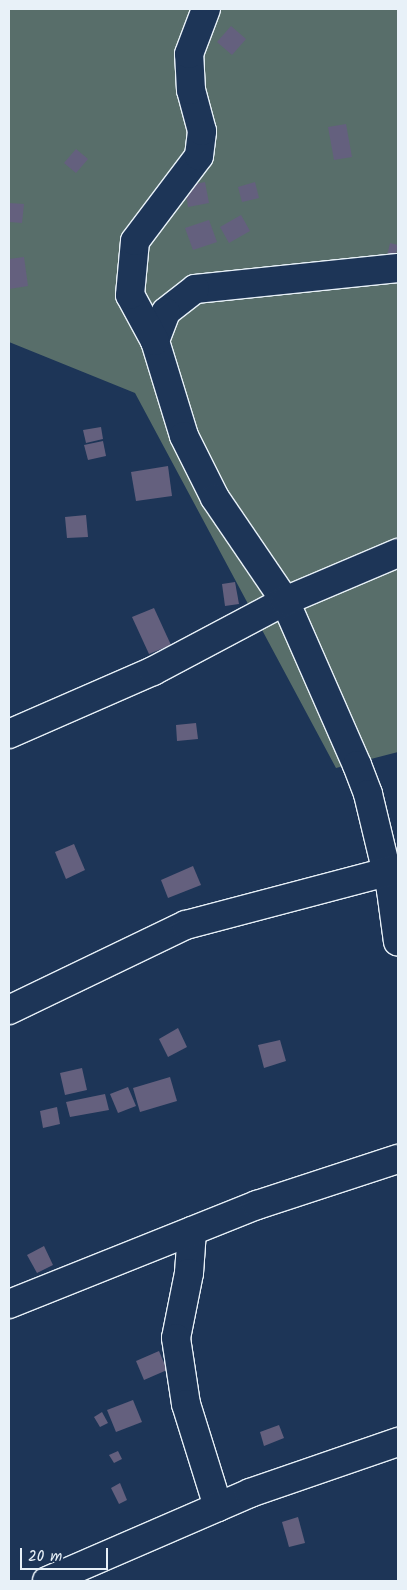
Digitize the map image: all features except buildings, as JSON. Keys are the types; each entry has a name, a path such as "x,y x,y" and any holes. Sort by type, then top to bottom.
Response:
{"street":[{"path":"206,9 189,54 191,90 202,131 199,156 135,241 130,295 155,341 184,436 210,489 284,601 357,765 393,870 398,942"},
{"path":"155,341 166,312 195,289 398,268"},
{"path":"9,734 153,671 284,601 398,553"},
{"path":"9,1010 186,925 393,870"},
{"path":"9,1304 257,1206 398,1159"},
{"path":"192,1231 189,1273 176,1338 186,1404 218,1507"},
{"path":"48,1581 218,1507 398,1442"}],"green space":[{"path":"9,9 398,9 398,752 336,768 135,393 9,342"}]}
